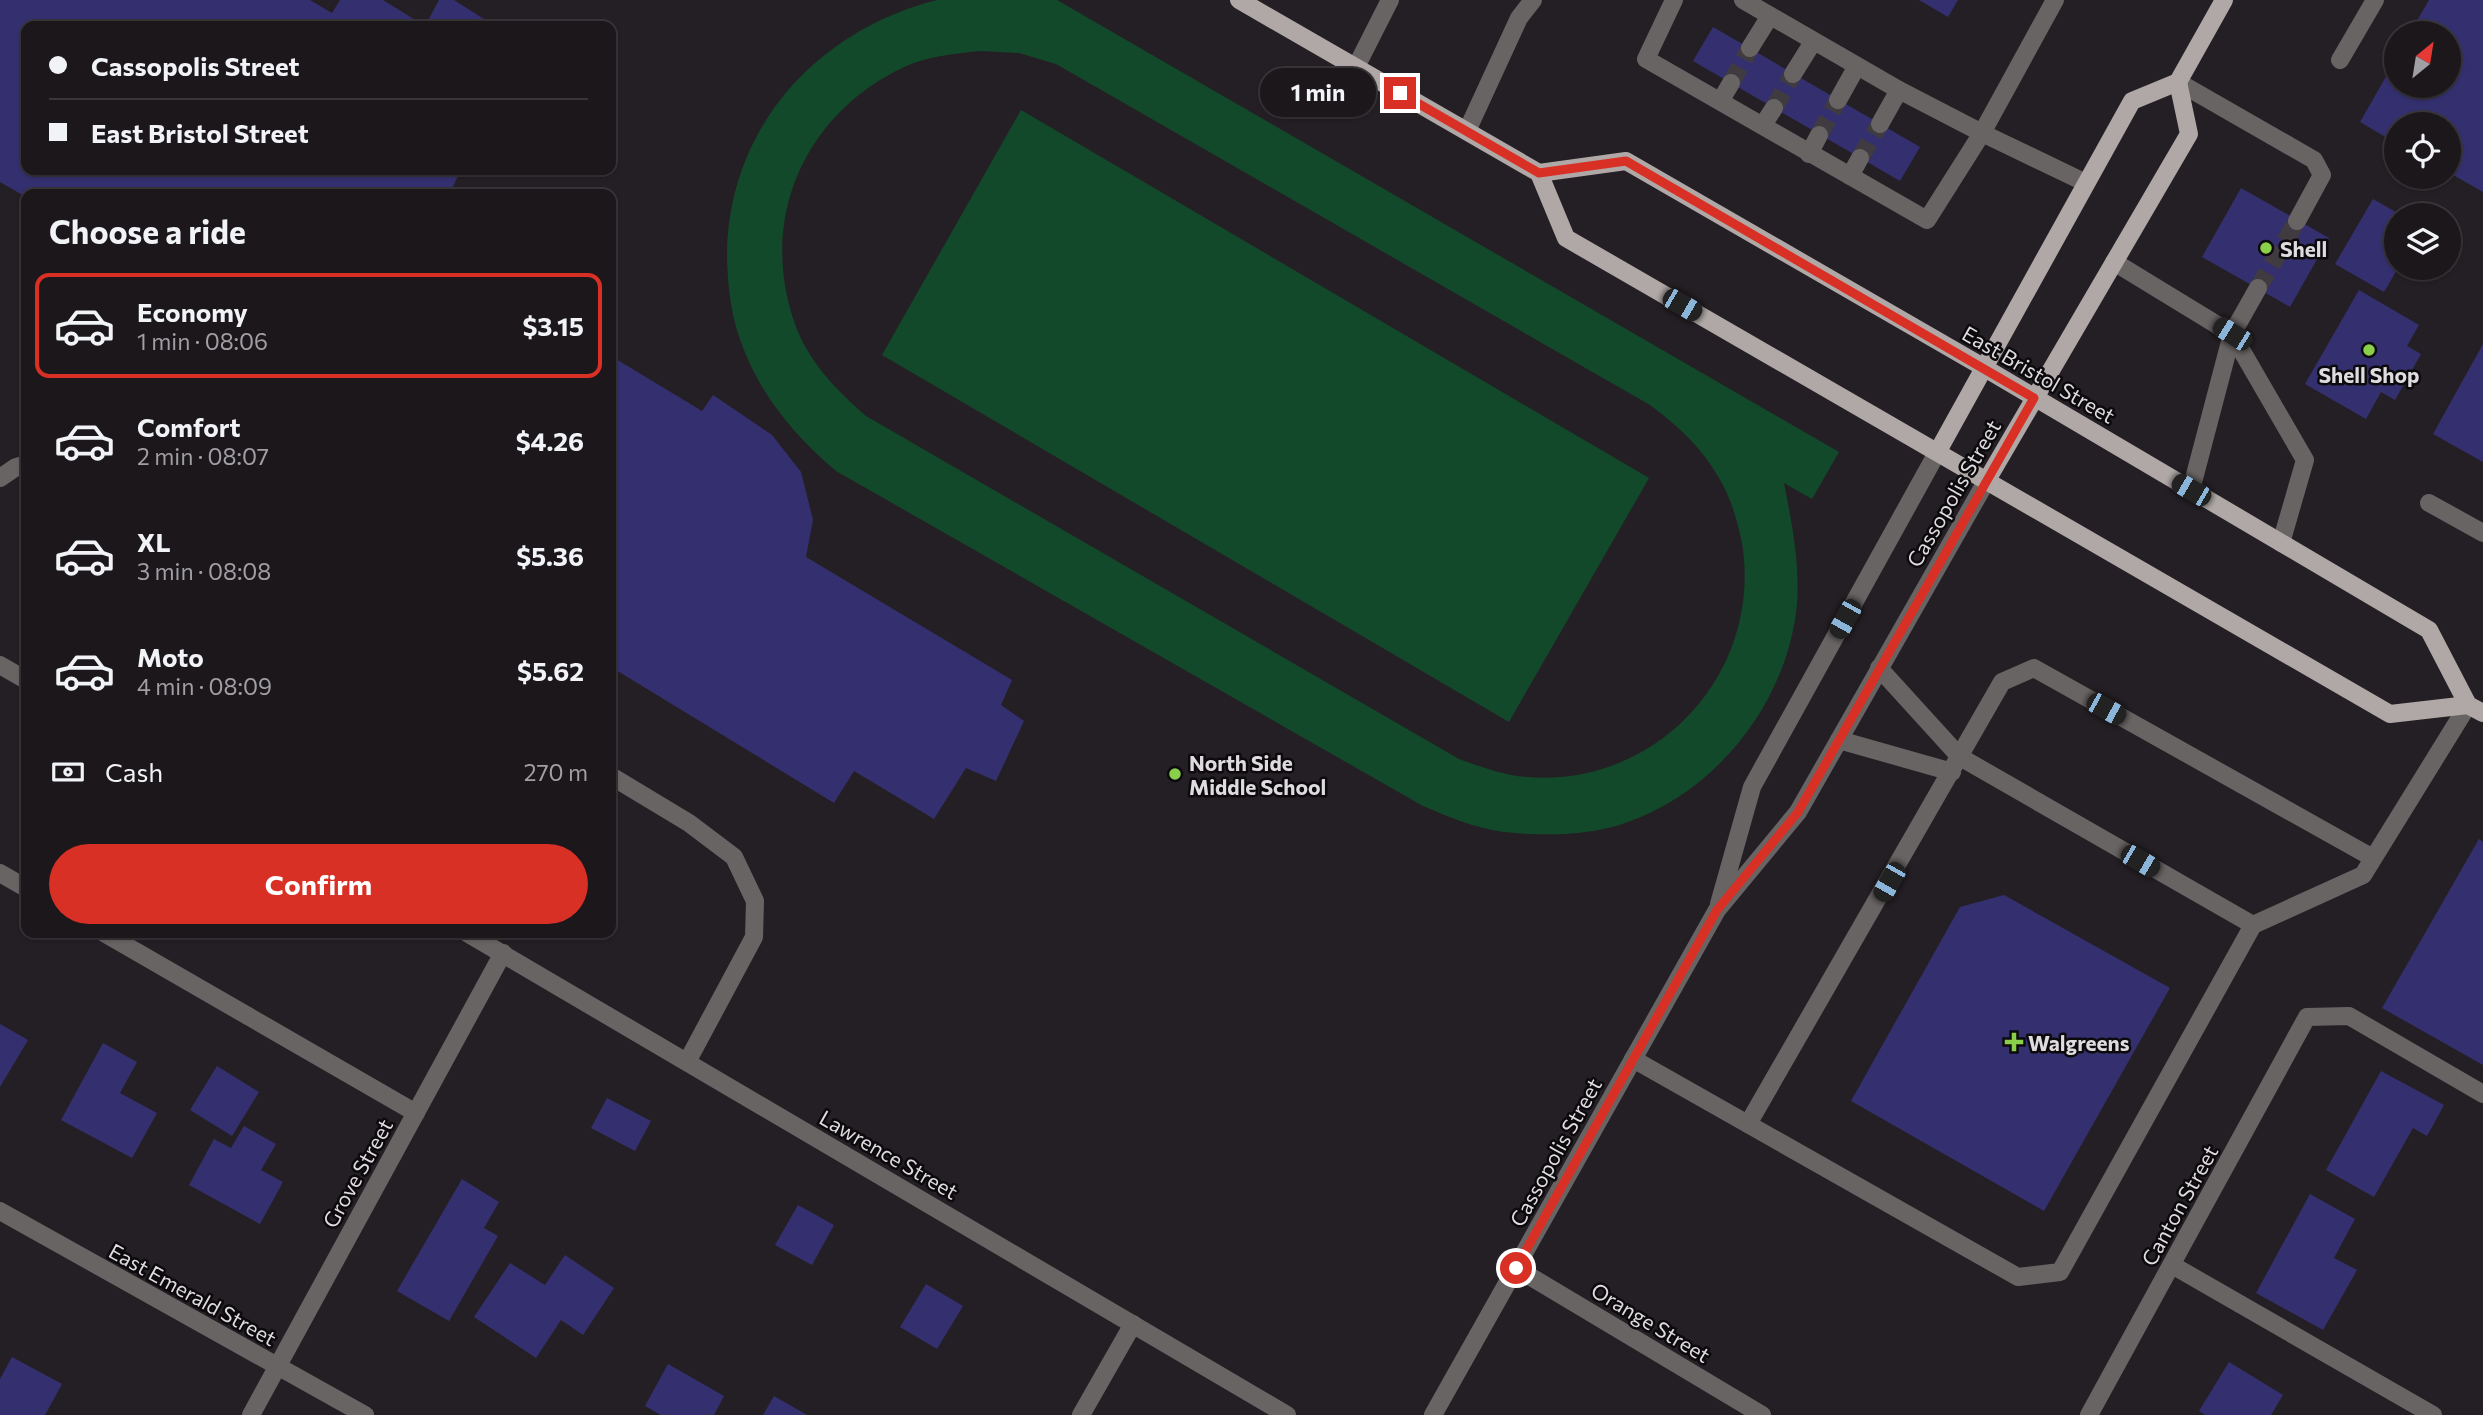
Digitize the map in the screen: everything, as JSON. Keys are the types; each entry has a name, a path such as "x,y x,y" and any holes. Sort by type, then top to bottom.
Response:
{"main road":[{"path":"1240,0 1539,173 1566,238 2390,714 2476,709"},
{"path":"2178,82 2224,0"},
{"name":"Cassopolis Street","path":"1938,451 2132,101 2178,82 2189,134 1987,480"},
{"name":"East Bristol Street","path":"1539,173 1626,161 1983,367 2429,631 2476,709"}],"street":[{"path":"1356,67 1390,0"},
{"path":"1467,131 1519,18 1533,0"},
{"path":"1674,0 1646,58 1927,220 1982,133 2055,0"},
{"path":"1744,0 1899,90 2086,183"},
{"path":"2340,61 2375,0"},
{"path":"1750,48 1770,16"},
{"path":"1793,74 1813,42"},
{"path":"1838,100 1857,66"},
{"path":"2178,82 2314,160 2322,175 2297,220"},
{"path":"1721,100 1731,83"},
{"path":"1880,124 1899,90"},
{"path":"1763,125 1774,108"},
{"path":"1809,154 1819,135"},
{"path":"1850,176 1860,158"},
{"path":"2114,262 2232,334 2305,460 2281,543"},
{"path":"2191,490 2232,334 2258,288"},
{"name":"Cassopolis Street","path":"1717,910 1752,787 1938,451"},
{"path":"0,478 21,466"},
{"name":"Cassopolis Street","path":"1433,1415 1717,910 1798,812 1987,480"},
{"path":"2429,503 2483,533"},
{"path":"0,665 21,677"},
{"path":"1879,668 1956,764"},
{"path":"1748,1124 2002,682 2034,668 2373,859"},
{"path":"1633,1059 2018,1277 2060,1272 2253,925 2363,875 2476,709"},
{"path":"1839,740 1956,764 2253,925"},
{"path":"616,779 689,823 734,857 755,901 754,937 687,1062"},
{"path":"0,873 21,885"},
{"path":"113,938 416,1113"},
{"name":"Lawrence Street","path":"476,938 1287,1415"},
{"name":"Grove Street","path":"251,1415 503,953"},
{"name":"Canton Street","path":"2090,1415 2307,1017 2349,1016 2483,1094"},
{"name":"East Emerald Street","path":"0,1211 365,1415"},
{"path":"2172,1265 2433,1415"},
{"name":"Orange Street","path":"1516,1268 1762,1415"},
{"path":"1081,1415 1132,1324"}],"green space":[{"path":"937,0 1057,0 1839,452 1812,499 1784,483 1796,559 1797,604 1791,640 1779,675 1763,708 1742,738 1717,766 1689,789 1658,809 1625,823 1581,833 1549,834 1504,832 1472,825 1423,806 836,471 782,416 761,385 744,350 733,314 728,276 727,251 732,206 744,163 763,125 789,90 819,60 854,34 894,14","holes":["960,53 1019,53 1056,64 1650,405 1683,432 1709,463 1730,501 1742,543 1744,591 1736,636 1717,677 1691,713 1657,742 1618,763 1574,775 1517,776 1459,759 866,416 844,396 807,350 795,324 785,285 782,247 787,210 798,175 815,142 839,113 868,88 902,68 930,58"]},
{"path":"1021,110 1649,478 1509,722 882,355"}],"building":[{"path":"0,0 310,0 332,13 340,0 383,0 417,21 21,21 21,175 458,175 452,189 21,189 21,194 0,182"},
{"path":"439,0 454,0 487,21 428,21"},
{"path":"1919,0 1958,0 1948,17"},
{"path":"2429,0 2483,0 2483,192 2461,179 2461,112 2384,112 2384,136 2360,122 2384,80 2384,98 2461,98 2461,21 2417,21"},
{"path":"1713,27 1920,147 1900,181 1693,61"},
{"name":"Shell","path":"2241,188 2329,238 2290,307 2202,257"},
{"path":"2373,199 2384,205 2384,280 2391,280 2384,292 2335,264"},
{"name":"Shell Shop","path":"2359,290 2419,325 2407,346 2421,354 2395,400 2381,392 2366,419 2305,384"},
{"path":"2483,344 2483,462 2433,434"},
{"path":"616,359 702,411 713,395 772,435 801,472 813,520 806,557 1012,680 1001,705 1024,721 996,781 966,768 934,819 854,771 834,803 616,670"},
{"path":"2479,839 2483,842 2483,1065 2382,1008"},
{"name":"Walgreens","path":"2004,895 2170,988 2044,1211 1851,1101 1960,907"},
{"path":"0,1024 28,1040 0,1087"},
{"path":"103,1043 137,1062 120,1093 157,1113 132,1158 61,1120"},
{"path":"217,1066 259,1092 232,1136 190,1110"},
{"path":"2381,1071 2444,1105 2427,1136 2413,1128 2374,1197 2326,1170"},
{"path":"607,1098 651,1121 635,1151 591,1128"},
{"path":"244,1126 276,1144 261,1170 283,1182 260,1224 189,1185 214,1139 231,1148"},
{"path":"462,1179 499,1202 484,1228 498,1236 449,1321 397,1291"},
{"path":"2310,1194 2355,1219 2334,1258 2357,1270 2323,1330 2256,1293"},
{"path":"798,1205 834,1225 812,1265 775,1245"},
{"path":"565,1255 614,1288 583,1335 561,1320 536,1358 474,1317 510,1263 545,1285"},
{"path":"926,1284 963,1306 937,1349 900,1327"},
{"path":"12,1357 62,1384 45,1415 0,1415 0,1379"},
{"path":"2229,1362 2283,1395 2271,1415 2205,1415 2199,1411"},
{"path":"668,1364 724,1396 714,1415 661,1415 645,1406"},
{"path":"774,1396 807,1415 763,1415"}],"tunnel":[{"path":"1731,83 1750,48"},
{"path":"1774,108 1793,74"},
{"path":"1819,135 1838,100"},
{"path":"1860,158 1880,124"},
{"path":"2258,288 2297,221"}],"place":[{"name":"Shell","path":"2266,248"},
{"name":"Shell Shop","path":"2369,350"},
{"name":"North Side Middle School","path":"1175,774"},
{"name":"Walgreens","path":"2014,1042"}],"route":[{"path":"1400,93 1539,173 1626,161 2034,398 1798,812 1717,910 1516,1268"}]}
